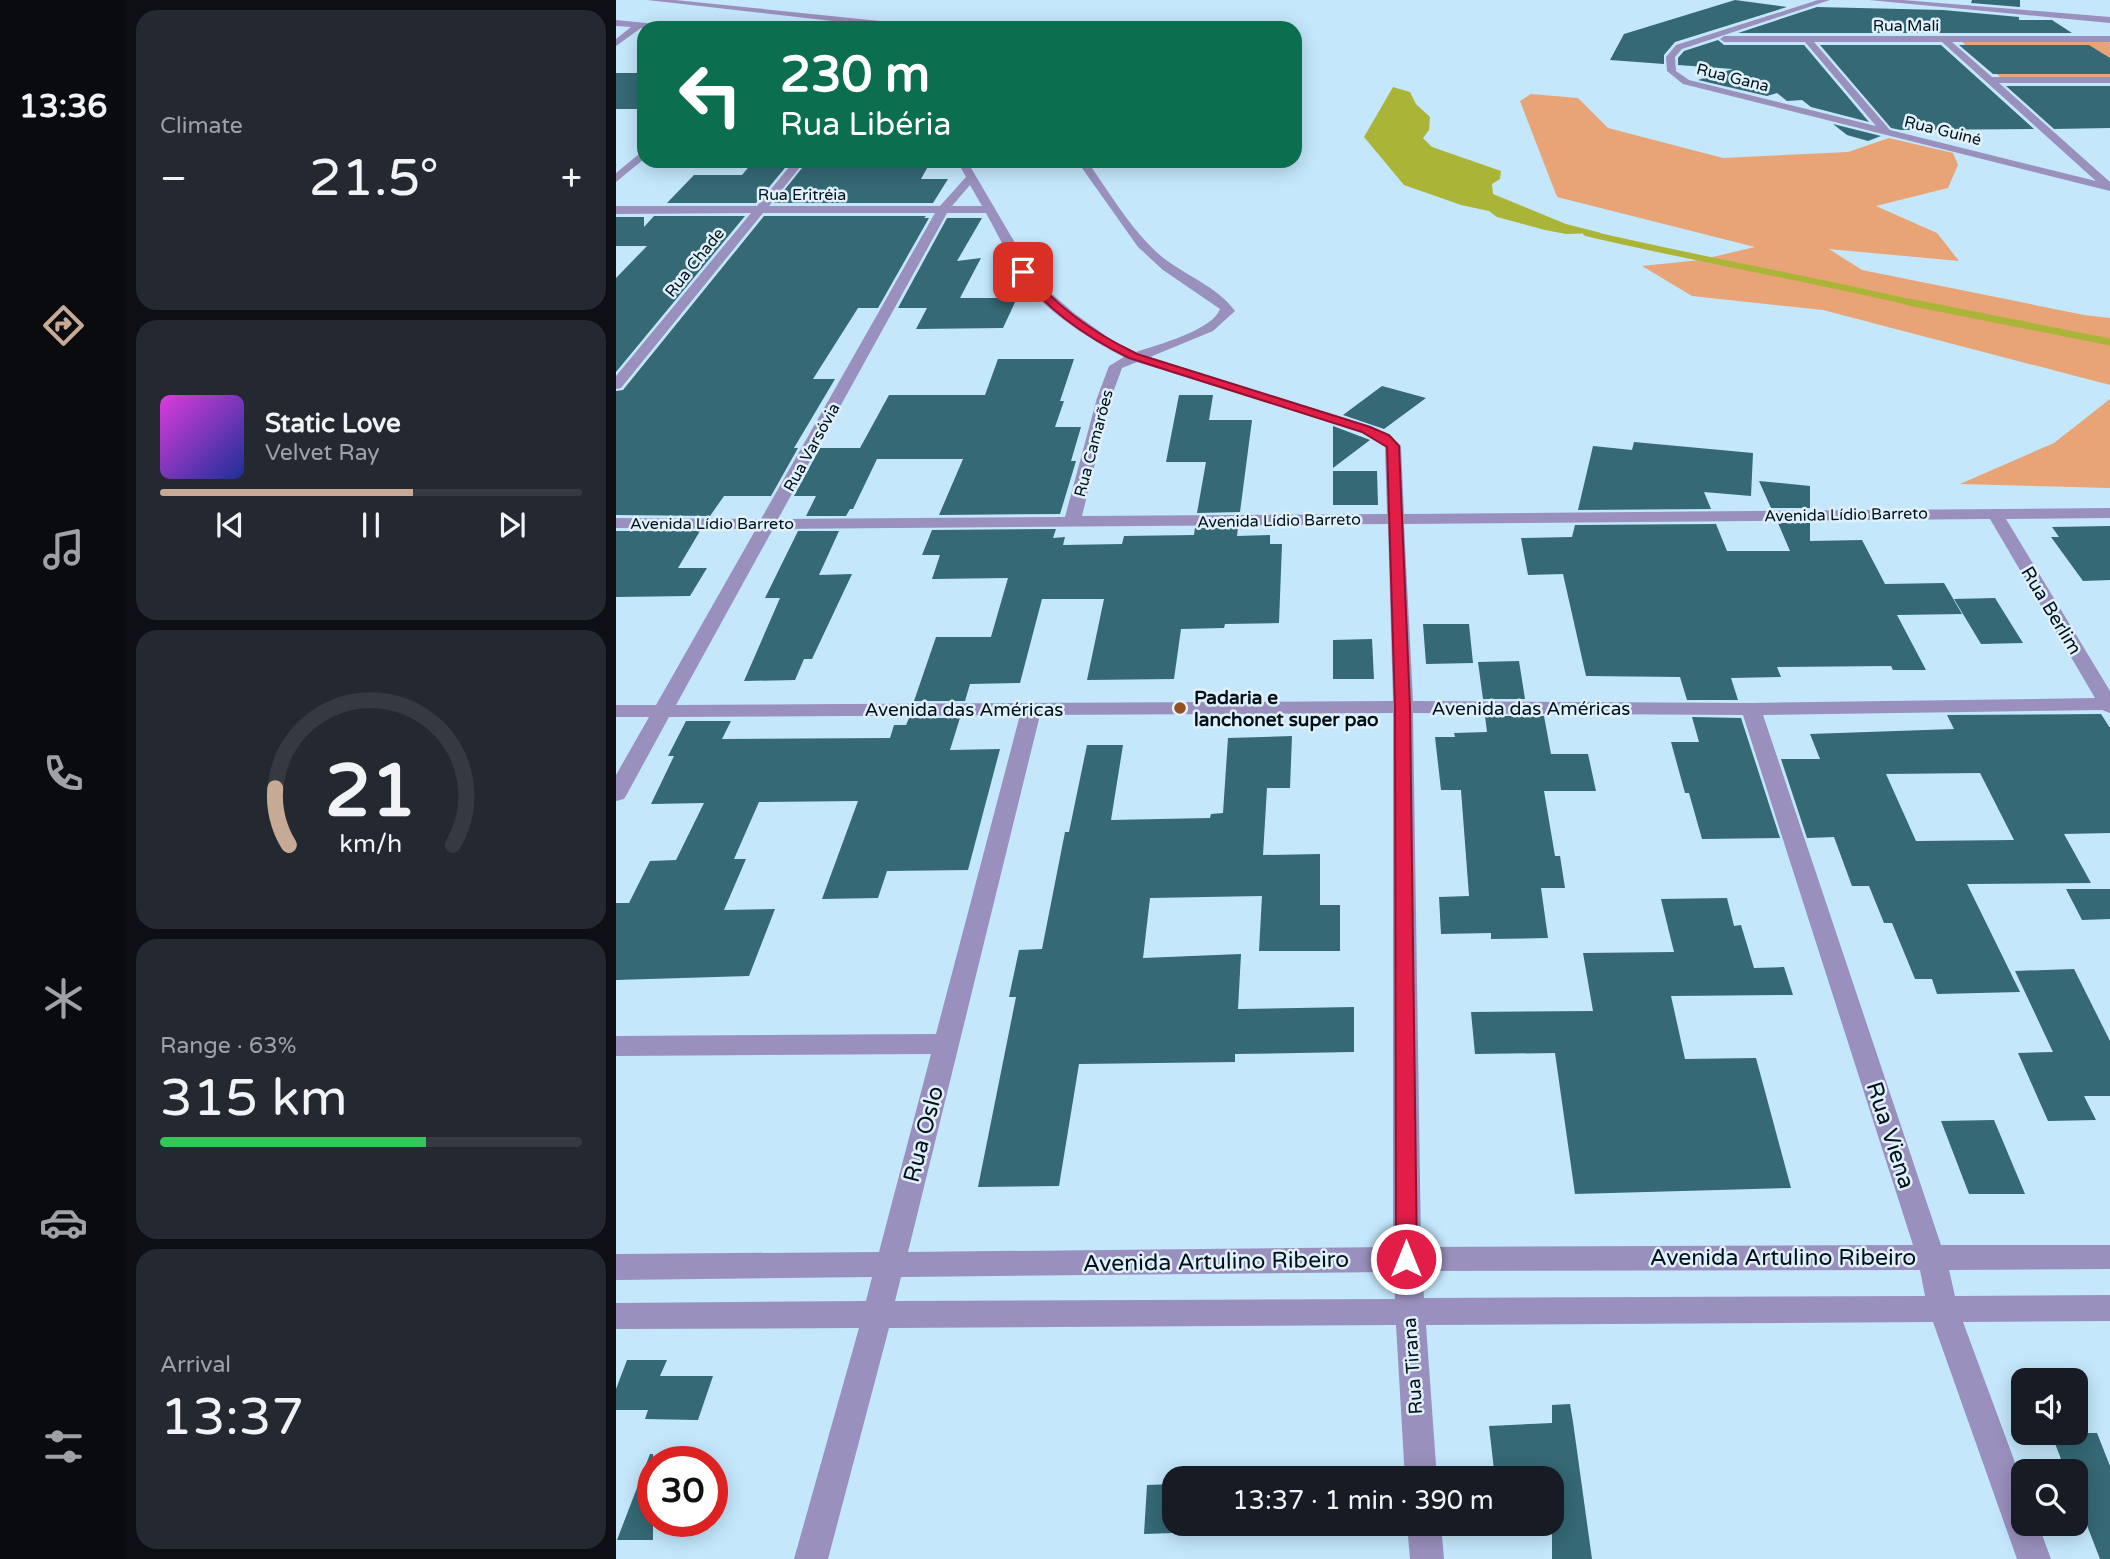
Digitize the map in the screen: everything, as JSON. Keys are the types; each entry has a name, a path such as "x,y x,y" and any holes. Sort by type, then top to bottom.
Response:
{"street":[{"path":"651,0 852,21"},
{"name":"Rua Gana","path":"1826,0 1702,39 1674,51 1669,70 1672,76 1886,132"},
{"path":"1873,0 2110,20"},
{"path":"2088,19 2110,39"},
{"path":"616,23 637,25"},
{"path":"618,40 637,26"},
{"name":"Rua Mali","path":"1702,39 2110,39"},
{"name":"Rua Guiné","path":"1807,39 1886,132 2110,188"},
{"path":"1944,39 2110,188"},
{"path":"1991,79 2110,80"},
{"path":"616,161 637,158"},
{"path":"616,179 637,160"},
{"name":"Rua Chade","path":"616,385 794,168"},
{"path":"965,168 1033,284 1069,316 1105,342 1133,356 1208,329 1224,318 1228,311 1219,300 1165,265 1132,232 1087,168"},
{"name":"Rua Varsóvia","path":"616,794 943,209 970,179"},
{"name":"Rua Eritréia","path":"616,210 988,209"},
{"name":"Rua Camarões","path":"1072,522 1104,398 1116,366 1133,356"},
{"name":"Rua Tirana","path":"1133,356 1366,429 1385,438 1393,446 1403,707 1406,1259 1420,1466"},
{"name":"Rua Berlim","path":"1994,512 2109,705"},
{"name":"Avenida Lídio Barreto","path":"616,523 2110,513"},
{"name":"Avenida das Américas","path":"616,711 1403,707 1751,709 2109,705"},
{"name":"Rua Oslo","path":"811,1559 877,1315 1032,708"},
{"name":"Rua Viena","path":"1751,709 1931,1257 1943,1308 2034,1559"},
{"path":"616,1046 946,1044"},
{"name":"Avenida Artulino Ribeiro","path":"616,1267 1406,1259 2110,1257"},
{"path":"616,1316 2110,1308"},
{"path":"1425,1536 1427,1559"}],"shaded area":[{"path":"1961,41 2107,41 2110,43 2110,77 2000,77"},
{"path":"1393,87 1410,92 1416,104 1430,117 1429,130 1423,138 1432,147 1501,171 1500,179 1492,184 1493,194 1566,224 1601,233 1566,234 1545,230 1497,217 1489,211 1461,205 1404,185 1364,137"},
{"path":"1531,94 1578,98 1608,128 1723,158 1848,152 1889,138 1953,153 1958,165 1948,188 1876,206 1937,233 1959,261 1829,249 1862,270 2110,318 2110,385 1823,310 1692,296 1642,266 1700,260 1755,247 1557,197 1520,101"},
{"path":"2110,399 2110,488 1960,484 2054,443"}],"building":[{"path":"1735,0 1787,7 1675,42 1664,55 1664,64 1610,60 1624,34"},
{"path":"1972,0 2020,0 2020,7 1971,3"},
{"path":"1817,7 1943,10 2019,17 2019,20 2052,20 2072,33 1738,33"},
{"path":"1718,40 1724,45 1804,45 1869,122 1811,107 1802,100 1787,101 1777,93 1767,96 1698,80 1733,69 1678,65 1678,58 1684,51"},
{"path":"1820,45 1941,45 2034,129 1891,128"},
{"path":"1959,45 2089,45 2110,58 2110,74 1993,74"},
{"path":"616,73 637,73 637,109 616,109"},
{"path":"2006,86 2110,86 2110,128 2054,129"},
{"path":"1833,124 1881,136 1868,141 1847,135"},
{"path":"748,168 785,168 756,203 667,203 694,175 742,175"},
{"path":"802,168 927,168 921,179 948,179 933,203 774,203"},
{"path":"654,216 745,216 616,372 616,278 647,246 616,246 616,217 644,217 644,227"},
{"path":"764,216 929,218 878,308 858,308 813,379 835,379 794,448 798,448 771,496 724,496 710,516 616,515 616,391 623,390"},
{"path":"947,218 982,218 957,261 981,258 960,298 1017,298 1003,328 916,329 927,308 898,308"},
{"path":"998,359 1074,359 1060,401 1064,401 1055,427 1081,427 1071,461 1076,461 1060,514 939,515 963,459 877,459 853,509 850,509 846,516 806,516 816,496 794,496 820,448 860,448 889,395 985,395"},
{"path":"1382,386 1426,398 1384,429 1343,415"},
{"path":"1179,395 1213,395 1209,420 1252,420 1240,512 1197,513 1206,462 1166,462"},
{"path":"1333,426 1370,440 1333,468"},
{"path":"1634,442 1753,453 1751,496 1704,492 1711,509 1578,510 1593,446 1632,450"},
{"path":"1333,471 1377,471 1378,505 1333,505"},
{"path":"1759,481 1810,486 1810,508 1771,508"},
{"path":"1778,523 1810,523 1810,541 1862,540 1885,584 1944,583 1962,614 1897,615 1926,670 1893,670 1891,666 1777,667 1781,677 1731,678 1738,700 1687,700 1680,677 1586,676 1563,574 1528,575 1521,538 1572,537 1575,525 1716,524 1727,551 1790,551"},
{"path":"2110,526 2110,580 2083,581 2051,537 2059,537 2052,527"},
{"path":"1195,528 1238,528 1237,536 1270,535 1270,544 1282,544 1279,623 1225,624 1224,628 1181,629 1174,679 1087,680 1104,599 1042,599 1020,683 970,684 965,701 914,701 936,637 991,637 1008,578 932,579 940,555 922,555 932,530 1056,529 1053,538 1065,537 1063,545 1122,544 1124,536 1194,535"},
{"path":"616,531 700,531 678,568 707,568 690,596 616,597"},
{"path":"798,531 839,531 819,575 852,574 812,659 804,659 795,680 744,681 780,598 765,598"},
{"path":"1995,598 2023,643 1981,644 1954,599"},
{"path":"1423,624 1469,624 1473,663 1426,664"},
{"path":"1372,639 1374,679 1333,679 1333,640"},
{"path":"1519,661 1525,699 1483,699 1478,662"},
{"path":"2101,714 2110,728 2110,833 2064,834 2091,883 1967,884 2020,992 1937,994 1932,979 1915,979 1892,923 1884,923 1869,886 1852,886 1834,837 1807,838 1781,759 1820,759 1810,734 1954,729 1947,715","holes":["1980,773 2014,840 1916,841 1886,774"]},
{"path":"1485,716 1544,716 1551,754 1588,754 1596,791 1544,791 1555,856 1560,856 1565,888 1541,888 1548,938 1491,939 1491,933 1441,934 1439,897 1469,896 1461,790 1441,790 1435,737 1455,737 1454,733 1487,732"},
{"path":"1692,717 1741,718 1780,838 1702,839 1689,793 1685,793 1671,742 1699,742"},
{"path":"909,718 960,718 950,750 1000,749 968,870 887,871 878,898 822,899 858,801 759,802 734,859 746,859 724,910 775,909 749,976 616,980 616,903 629,903 650,861 676,860 704,803 651,804 674,756 668,756 686,721 731,721 722,739 890,738 894,725 906,725"},
{"path":"1292,736 1290,788 1267,788 1263,855 1320,854 1320,905 1340,905 1340,951 1259,951 1262,896 1150,898 1143,958 1241,954 1238,1009 1354,1007 1354,1052 1235,1054 1235,1062 1079,1064 1059,1186 978,1187 1016,997 1009,997 1019,950 1042,949 1065,832 1069,832 1087,745 1123,745 1111,820 1210,818 1211,814 1223,813 1228,738"},
{"path":"2066,889 2110,889 2110,919 2082,920"},
{"path":"1727,898 1734,926 1741,925 1754,968 1784,967 1793,995 1671,996 1685,1059 1756,1058 1791,1188 1575,1194 1555,1053 1475,1054 1471,1012 1593,1011 1583,953 1674,952 1661,899"},
{"path":"2074,969 2110,1041 2110,1096 2084,1096 2096,1120 2048,1121 2018,1053 2053,1052 2015,971"},
{"path":"1994,1120 2025,1194 1969,1194 1941,1121"},
{"path":"627,1360 667,1360 660,1376 713,1376 698,1420 645,1419 648,1410 616,1410 616,1389"},
{"path":"1570,1404 1592,1559 1552,1559 1552,1536 1564,1536 1564,1466 1494,1466 1489,1426 1552,1423 1552,1405"},
{"path":"2088,1433 2097,1433 2110,1466 2110,1559 2100,1559 2088,1528 2088,1459 2061,1459 2056,1445 2088,1445"},
{"path":"1162,1484 1162,1533 1144,1534 1147,1485"},
{"path":"637,1488 637,1537 653,1537 653,1540 617,1540"}],"waterway":[{"path":"1586,233 1917,304"},
{"path":"1909,302 2110,342"}],"place":[{"name":"Padaria e lanchonet super pao","path":"1180,708"}],"route":[{"path":"1023,272 1069,316 1105,342 1133,356 1366,429 1385,438 1393,446 1403,707 1406,1259"}]}
